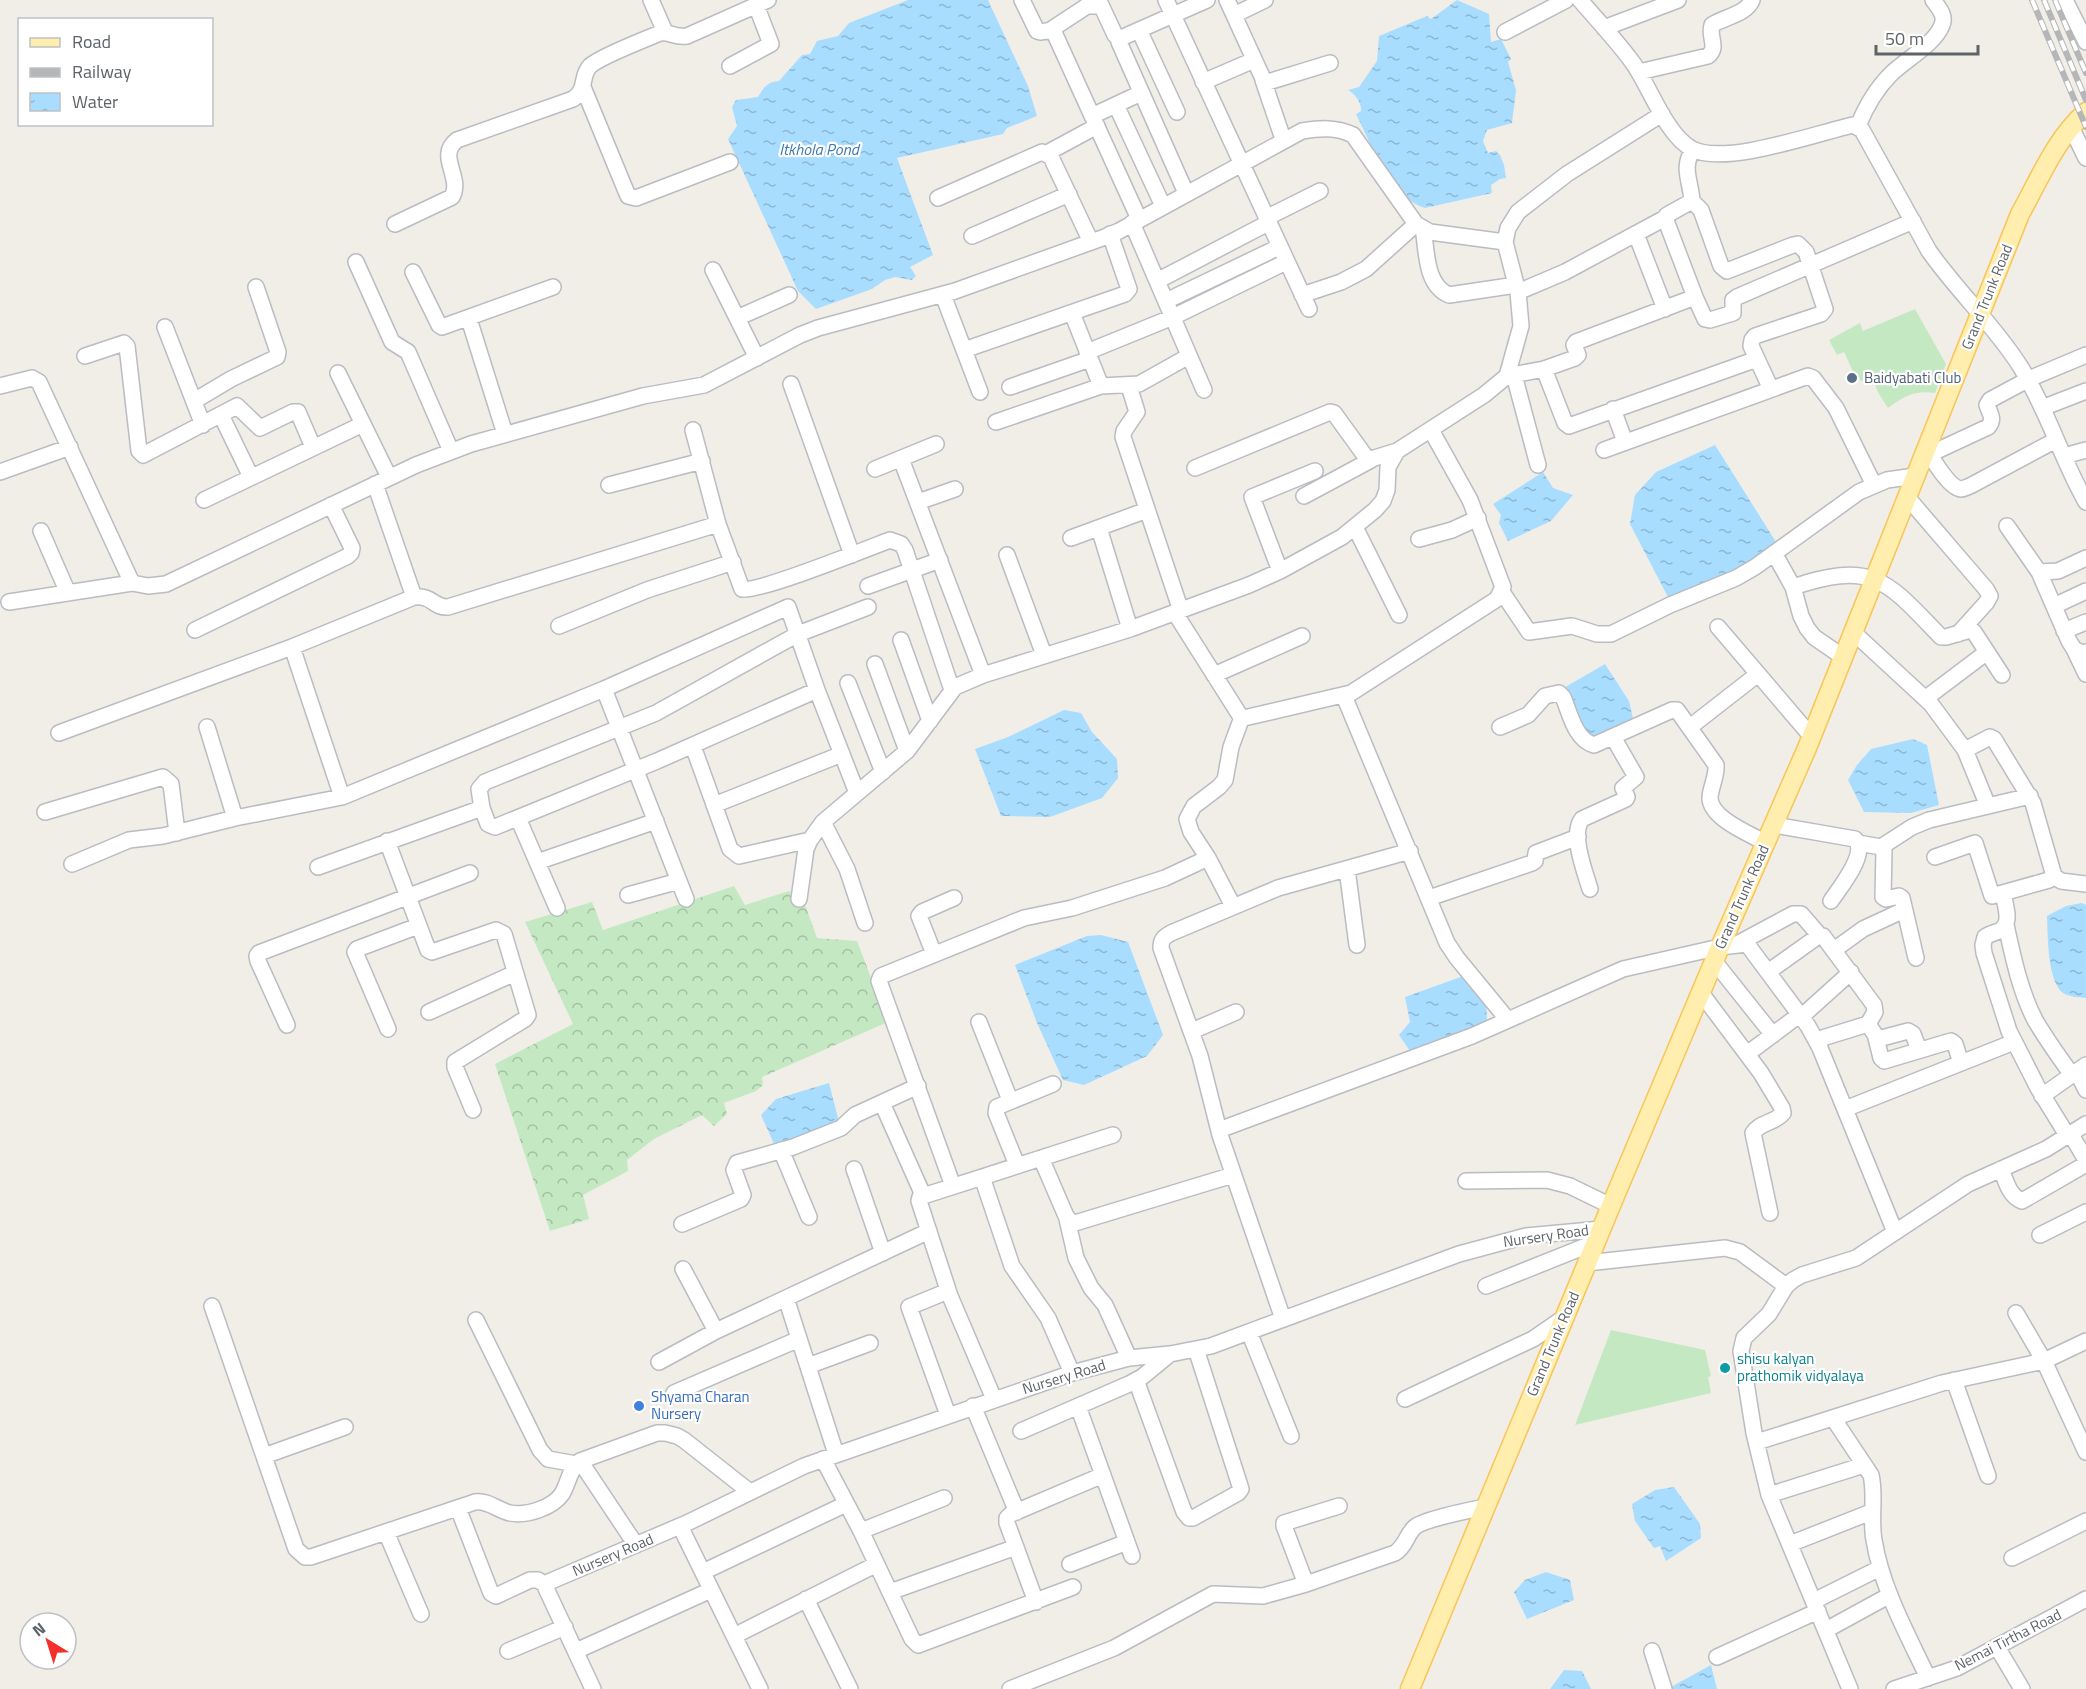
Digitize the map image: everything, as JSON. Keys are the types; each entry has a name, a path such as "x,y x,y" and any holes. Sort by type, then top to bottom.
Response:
{"main road":[{"name":"Grand Trunk Road","path":"1410,1689 1701,993 1723,951 1907,497 1928,451 2020,214 2071,127 2086,112"}],"street":[{"path":"651,0 665,32 675,37 687,36 762,3 771,44 730,66"},
{"path":"1022,0 1037,31 1040,32 1052,29 1097,2 1120,40 1186,194"},
{"path":"1166,0 1306,302 1366,269 1419,226"},
{"path":"1120,40 1207,0"},
{"path":"1227,0 1263,80 1283,139"},
{"path":"1234,15 1265,0"},
{"path":"1505,32 1566,0"},
{"path":"1581,0 1639,72 1662,114 1675,132 1693,150 1711,153 1755,150 1837,128 1853,125 1862,129 1941,269 2007,347 2029,379 2064,456 2080,479 2086,502"},
{"path":"1604,28 1678,0"},
{"path":"1639,72 1708,56 1715,47 1710,31 1712,25 1749,7 1752,0"},
{"path":"1858,126 1866,106 1878,88 1938,33 1944,17 1933,0"},
{"path":"2065,0 2086,42"},
{"path":"1052,29 1095,121 1136,221 1157,281 1204,390"},
{"path":"1139,30 1177,112"},
{"path":"395,224 452,197 456,188 448,152 457,140 573,99 580,94 584,87 586,71 595,62 665,32"},
{"path":"1203,82 1254,60"},
{"path":"1263,80 1266,84 1330,63"},
{"path":"584,87 628,196 636,198 730,162"},
{"path":"1047,153 1116,105 1141,93"},
{"path":"1116,105 1163,206"},
{"path":"1538,465 1510,375 1521,326 1517,288 1505,242 1508,228 1518,212 1567,174 1662,114"},
{"path":"2071,127 2086,158"},
{"path":"9,602 132,583 148,586 165,584 389,477 451,451 644,396 704,385 818,328 943,295 1091,242 1136,221 1302,130 1323,128 1342,130 1353,135 1419,226 1431,277 1441,292 1449,295 1517,288 1565,272 1692,201"},
{"path":"1693,150 1686,170 1692,201 1701,210 1724,269 1727,271 1798,244 1806,252 1811,266 1824,311 1755,336 1752,340 1751,346 1771,389"},
{"path":"938,198 1042,152 1047,153 1051,157 1091,242"},
{"path":"1157,281 1320,191"},
{"path":"972,236 1069,194"},
{"path":"1665,218 1705,319 1728,316 1733,313 1733,300 1737,297 1913,221"},
{"path":"1419,226 1430,232 1505,242"},
{"path":"964,350 1120,297 1129,289 1110,234"},
{"path":"1636,234 1665,309"},
{"path":"1166,301 1280,247"},
{"path":"356,262 392,342 408,352 451,451"},
{"path":"1010,387 1173,317 1286,262"},
{"path":"713,270 757,358"},
{"path":"413,272 439,326 446,327 553,287"},
{"path":"194,401 231,379 277,357 278,352 256,287"},
{"path":"943,295 980,392"},
{"path":"737,318 789,296"},
{"path":"1304,496 1371,460 1397,451 1484,395 1510,375 1544,369 1577,357 1574,345 1576,342 1695,297"},
{"path":"1072,313 1101,386"},
{"path":"469,319 505,434"},
{"path":"165,327 203,424"},
{"path":"85,356 123,343 127,346 139,451 143,455 238,406 260,428 296,411 300,413 313,447"},
{"path":"2056,440 1961,489 1948,481 1928,451 1988,427 1992,423 1993,416 1987,405 1990,400 2029,379 2086,355"},
{"path":"996,422 1101,386 1129,386 1142,383 1189,356"},
{"path":"1544,369 1567,426 1757,359"},
{"path":"338,373 389,477"},
{"path":"1604,450 1808,376 1813,378 1836,408 1874,485"},
{"path":"0,386 32,378 37,380 132,583"},
{"path":"791,384 852,555"},
{"path":"1129,386 1137,412 1124,431 1123,437 1178,612 1214,675 1242,717 1249,718 1344,696 1371,681 1497,598 1502,592 1503,587 1478,519 1431,430"},
{"path":"2042,408 2086,392"},
{"path":"1613,409 1625,442"},
{"path":"1195,468 1330,412 1334,413 1366,458 1371,460"},
{"path":"221,415 251,477"},
{"path":"204,500 363,424"},
{"path":"693,430 718,524 743,590 781,580 891,540 896,541 905,550 952,690"},
{"path":"875,470 936,444"},
{"path":"0,472 70,447"},
{"path":"2064,456 2086,450"},
{"path":"799,899 804,858 810,840 823,822 907,751 952,690 983,675 1130,629 1280,572 1342,537 1375,510 1383,501 1387,490 1388,467 1397,451"},
{"path":"901,459 983,675"},
{"path":"609,485 702,461"},
{"path":"1280,572 1252,497 1315,471"},
{"path":"1502,592 1529,632 1572,627 1597,634 1611,634 1670,605 1736,578 1859,492 1887,480 1916,476"},
{"path":"375,484 414,597"},
{"path":"918,502 955,489"},
{"path":"1907,497 1990,596 1958,633"},
{"path":"195,630 348,556 352,548 331,505"},
{"path":"1071,538 1147,510"},
{"path":"1419,539 1452,530 1478,519"},
{"path":"59,733 292,647 414,597 428,597 440,606 448,607 718,524"},
{"path":"2007,526 2039,572 2064,631 2080,651 2086,674"},
{"path":"1355,527 1399,615"},
{"path":"1099,528 1130,629"},
{"path":"41,531 68,593"},
{"path":"1774,553 1793,586 1801,616 1807,628 1814,637 1843,657"},
{"path":"1007,555 1044,655"},
{"path":"2039,572 2058,571 2086,558"},
{"path":"868,586 940,560"},
{"path":"559,626 647,590 733,562"},
{"path":"1793,586 1814,579 1842,574 1875,578 1895,590 1941,637 1972,630 2002,675"},
{"path":"781,580 817,690 857,793"},
{"path":"2054,606 2086,591"},
{"path":"72,864 129,840 177,833 235,818 342,797 604,689 788,607"},
{"path":"817,690 693,746 495,827 491,826 482,808 479,789 484,782 656,713 798,634 868,607"},
{"path":"2064,631 2086,622"},
{"path":"1718,627 1811,736"},
{"path":"1853,632 1926,698 1941,715 1965,750 1988,806"},
{"path":"1214,675 1302,636"},
{"path":"901,640 930,721"},
{"path":"292,647 342,797"},
{"path":"1926,698 1988,652"},
{"path":"875,664 907,751"},
{"path":"1690,727 1758,674"},
{"path":"848,683 883,772"},
{"path":"604,689 686,899"},
{"path":"1500,727 1528,715 1545,696 1559,693 1577,729 1587,743 1594,744 1613,737 1672,710 1681,713 1716,765 1710,798 1715,810 1720,817 1766,843"},
{"path":"1344,696 1453,953 1508,1020"},
{"path":"1233,906 1208,858 1191,832 1187,819 1194,806 1226,780 1231,747 1242,717"},
{"path":"207,727 235,818"},
{"path":"1590,889 1580,852 1578,824 1581,819 1626,799 1623,788 1636,777 1613,737"},
{"path":"1965,750 1990,737 1994,739 2030,796 2054,876 2061,881 2086,884"},
{"path":"693,746 730,849 736,856 810,840"},
{"path":"714,805 842,754"},
{"path":"45,812 163,777 171,784 177,833"},
{"path":"1858,843 1881,847 1929,819 2030,796"},
{"path":"318,867 482,808"},
{"path":"518,818 557,908"},
{"path":"537,862 656,821"},
{"path":"823,822 847,869 865,923"},
{"path":"1774,825 1855,839 1860,850 1858,858 1831,901"},
{"path":"1429,898 1532,863 1535,861 1536,853 1578,837"},
{"path":"387,841 425,947 432,952 496,930 504,934 527,1017 455,1062 473,1110"},
{"path":"1935,856 1975,843 1991,895 2049,880 2054,876"},
{"path":"1881,847 1884,850 1883,897 1886,899 1900,897 1916,958"},
{"path":"1283,1319 1233,1175 1200,1056 1161,948 1161,942 1171,933 1278,888 1410,851"},
{"path":"953,1186 880,978 884,973 1024,918 1072,908 1165,878 1208,858"},
{"path":"1347,869 1357,945"},
{"path":"287,1025 258,960 258,954 276,945 470,873"},
{"path":"628,895 679,881"},
{"path":"2003,893 2008,917 2006,925 2028,1005 2044,1034 2078,1071 2086,1090"},
{"path":"934,954 919,916 922,912 954,898"},
{"path":"1834,950 1863,929 1904,910"},
{"path":"1723,951 1793,914 1800,914 1820,936 1825,938 1874,1005 1875,1012 1868,1024 1816,1040"},
{"path":"2001,1169 2014,1198 2022,1201 2086,1162 2043,1096 2005,1020 1983,945 1985,938 2000,931 2006,925"},
{"path":"388,1029 355,952 357,949 418,926"},
{"path":"1768,972 1820,936"},
{"path":"1219,1130 1455,1043 1623,969 1723,951 1747,944 1816,1040 1895,1232"},
{"path":"1723,951 1773,1035"},
{"path":"1748,1054 1800,1016 1851,972"},
{"path":"429,1012 515,973"},
{"path":"1701,993 1748,1054 1783,1113 1779,1118 1756,1129 1753,1133 1770,1213"},
{"path":"1192,1031 1236,1012"},
{"path":"978,1022 1010,1100"},
{"path":"1868,1024 1884,1061 1951,1041 1955,1044 1961,1063"},
{"path":"1876,1038 1880,1039 1908,1031 1913,1034 1918,1050"},
{"path":"1845,1109 2014,1042"},
{"path":"2043,1096 2078,1071"},
{"path":"1017,1165 996,1113 999,1104 1053,1084"},
{"path":"682,1224 741,1199 743,1195 734,1167 739,1162 809,1142 841,1128 852,1117 918,1086"},
{"path":"882,1103 922,1195"},
{"path":"1850,1689 1769,1495 1757,1442 1741,1344 1744,1338 1769,1314 1786,1286 1802,1275 1856,1258 1968,1184 2046,1149 2086,1124"},
{"path":"994,1399 948,1291 919,1201 922,1195 1113,1135"},
{"path":"781,1150 809,1218"},
{"path":"1041,1158 1067,1219 1076,1258 1091,1288 1105,1305 1129,1358"},
{"path":"854,1169 883,1253"},
{"path":"1067,1219 1075,1223 1233,1175"},
{"path":"982,1177 1011,1266 1048,1318 1072,1373"},
{"path":"1466,1181 1547,1180 1569,1186 1611,1206"},
{"path":"2040,1234 2086,1212"},
{"path":"659,1362 716,1331 929,1231"},
{"path":"1486,1286 1599,1235"},
{"name":"Nursery Road","path":"458,1508 492,1595 496,1596 530,1580 538,1580 544,1584 680,1526 794,1470 1072,1373 1129,1358 1196,1349 1498,1242 1526,1236 1599,1235"},
{"path":"1587,1263 1725,1248 1740,1252 1786,1286"},
{"path":"683,1269 716,1331"},
{"path":"948,1291 909,1307 948,1415"},
{"path":"786,1298 808,1366 830,1457 846,1504 912,1639 918,1646 1073,1587"},
{"path":"212,1306 300,1554 311,1557 458,1508 483,1502 510,1513 541,1509 562,1493 571,1470 578,1462"},
{"path":"2016,1313 2080,1424 2086,1452"},
{"path":"1405,1399 1539,1336 1566,1317"},
{"path":"476,1320 540,1450 548,1458 578,1462 657,1433 664,1433 684,1440 750,1492"},
{"path":"1249,1332 1291,1436"},
{"path":"674,1393 799,1339"},
{"path":"1757,1442 1954,1380 2044,1361 2086,1341"},
{"path":"808,1366 870,1343"},
{"path":"1136,1380 1185,1512 1189,1518 1193,1518 1238,1493 1241,1489 1196,1349"},
{"path":"1021,1431 1136,1380 1170,1354"},
{"path":"1954,1380 1988,1476"},
{"path":"973,1406 1017,1512"},
{"path":"1071,1564 1129,1549 1078,1406"},
{"path":"1833,1418 1871,1475 1874,1486 1871,1512 1873,1539 1880,1568 1928,1678"},
{"path":"264,1456 345,1427"},
{"path":"578,1462 636,1545"},
{"path":"1769,1495 1864,1465"},
{"path":"1036,1602 1007,1518 1103,1475"},
{"path":"861,1531 944,1498"},
{"path":"703,1572 846,1504"},
{"path":"1306,1584 1284,1523 1339,1506"},
{"path":"1010,1689 1114,1648 1213,1594 1257,1597 1306,1584 1395,1553 1404,1547 1411,1532 1419,1524 1485,1507"},
{"path":"1790,1544 1871,1512"},
{"path":"2012,1558 2086,1521"},
{"path":"680,1526 760,1689"},
{"path":"386,1532 421,1614"},
{"path":"890,1592 1016,1547"},
{"path":"734,1636 875,1565"},
{"path":"1717,1658 1816,1606 1880,1568"},
{"path":"544,1584 593,1689"},
{"path":"576,1651 711,1590"},
{"path":"1826,1630 1890,1595"},
{"path":"806,1599 850,1689"},
{"name":"Nemai Tirtha Road","path":"1894,1689 1957,1668 2086,1599"},
{"path":"508,1651 565,1627"},
{"path":"1997,1647 2022,1689"},
{"path":"1652,1651 1664,1689"}],"green space":[{"path":"1915,309 1946,364 1935,393 1921,392 1910,395 1888,408 1871,376 1861,381 1858,375 1855,376 1844,352 1837,355 1829,340 1860,323 1863,331"},
{"path":"734,886 745,905 789,891 806,907 817,938 857,941 888,1022 762,1077 763,1085 756,1091 724,1103 727,1114 714,1126 702,1115 654,1139 627,1160 628,1171 583,1195 589,1219 550,1231 495,1064 573,1024 525,922 592,902 603,930"},
{"path":"1611,1330 1705,1350 1711,1376 1708,1377 1711,1393 1575,1425"}],"water":[{"name":"Itkhola Pond","path":"908,0 988,0 1028,86 1037,116 1007,128 1003,134 897,158 933,255 910,267 916,276 912,280 895,277 885,280 872,289 816,309 798,291 728,139 737,126 732,107 736,100 758,97 766,86 779,81 802,55 810,54 817,41 838,36 849,23"},
{"path":"1457,0 1489,14 1491,42 1501,39 1511,59 1508,62 1516,90 1512,123 1487,130 1483,141 1488,153 1496,151 1500,155 1506,178 1491,185 1492,193 1425,208 1413,203 1402,194 1383,169 1356,114 1361,111 1359,102 1348,90 1359,87 1377,61 1379,36 1427,16 1431,19"},
{"path":"1715,445 1776,542 1740,574 1669,599 1630,524 1635,495 1656,472"},
{"path":"1543,472 1553,488 1573,495 1551,521 1508,541 1499,523 1501,515 1493,504"},
{"path":"1605,664 1629,701 1634,723 1600,738 1590,738 1579,727 1562,689"},
{"path":"1064,710 1081,713 1092,732 1117,759 1118,778 1102,798 1050,817 1001,816 975,749 1008,737"},
{"path":"1913,739 1927,745 1939,805 1911,813 1864,812 1848,780 1857,765 1871,749"},
{"path":"2082,903 2086,905 2086,998 2065,994 2058,987 2049,957 2047,916 2066,906"},
{"path":"1101,935 1128,942 1163,1035 1147,1056 1084,1085 1063,1080 1037,1023 1015,965 1087,936"},
{"path":"1469,974 1486,991 1487,1022 1412,1054 1399,1035 1410,1022 1405,997"},
{"path":"829,1083 840,1126 775,1146 761,1115 776,1099"},
{"path":"1674,1487 1700,1524 1701,1538 1666,1561 1660,1546 1654,1548 1635,1521 1632,1504 1655,1490"},
{"path":"1546,1572 1570,1580 1574,1600 1527,1619 1514,1592 1525,1580"},
{"path":"1711,1665 1717,1689 1672,1689 1671,1687"},
{"path":"1564,1670 1582,1671 1591,1689 1550,1689"}],"railway":[{"path":"2032,0 2086,127"},
{"path":"2044,0 2086,100"},
{"path":"2055,0 2086,73"}],"place":[{"name":"Baidyabati Club","path":"1852,378"},
{"name":"shisu kalyan prathomik vidyalaya","path":"1725,1368"},
{"name":"Shyama Charan Nursery","path":"639,1406"}]}
